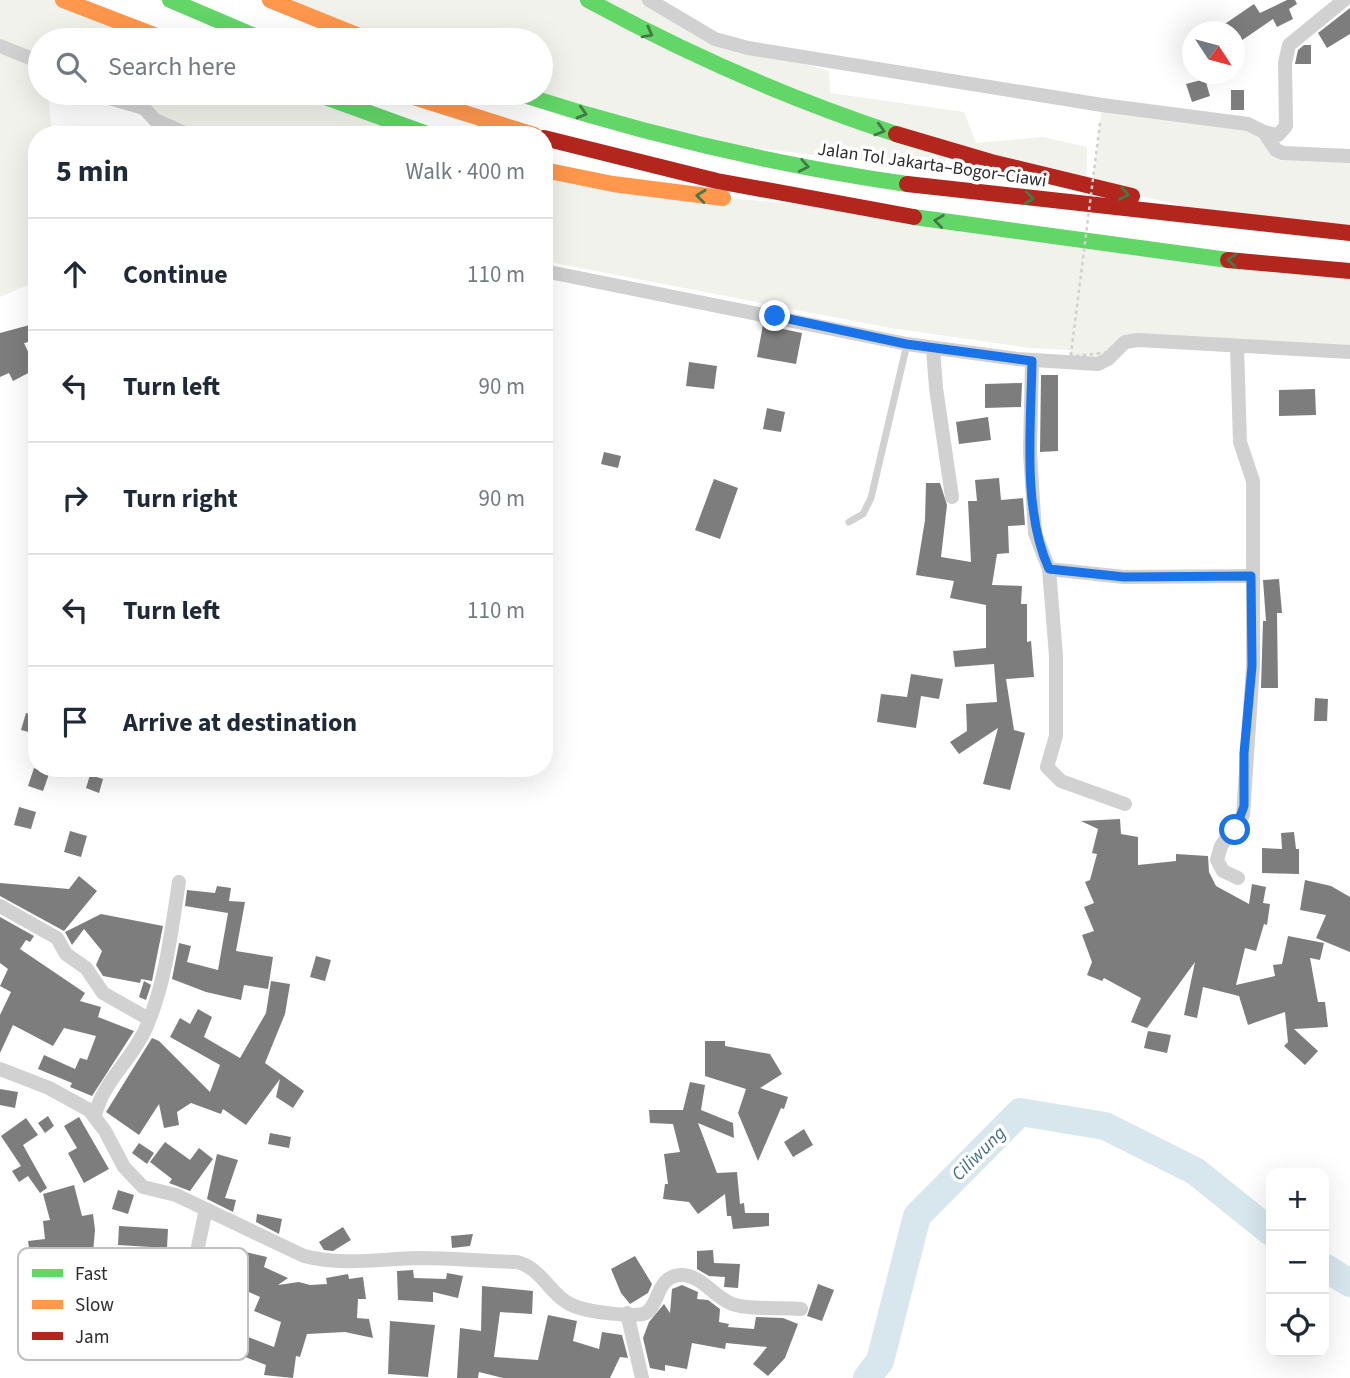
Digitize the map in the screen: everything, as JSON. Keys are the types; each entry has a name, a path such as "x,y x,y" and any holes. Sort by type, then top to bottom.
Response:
{"highway":[{"path":"63,0 136,28"},
{"path":"170,0 236,28"},
{"path":"270,0 339,28"},
{"path":"588,0 656,38 735,75 867,127 1033,174 1201,210 1322,230"},
{"name":"Jalan Tol Jakarta–Bogor–Ciawi","path":"553,104 664,137 871,178 1350,233"},
{"path":"347,105 405,126"},
{"path":"439,105 506,126"},
{"path":"553,140 698,179 843,208 1098,245 1350,271"},
{"path":"553,172 666,192 843,208"}],"street":[{"path":"649,0 715,39 748,48 1102,104 1237,122 1278,135 1286,126 1285,63 1289,45 1344,0"},
{"path":"0,46 28,57"},
{"path":"134,105 144,108 155,120 169,126"},
{"path":"1264,132 1276,150 1283,153 1350,156"},
{"path":"553,273 906,344 1032,361 1098,364 1129,341 1350,352"},
{"path":"1237,346 1240,442 1253,481 1252,666 1244,753 1244,806 1240,822 1221,846 1217,860 1223,871 1238,878"},
{"path":"933,348 952,497"},
{"path":"1032,361 1030,452 1035,533 1049,569 1057,715 1056,736 1048,761 1048,771 1086,792 1125,804"},
{"path":"1049,569 1112,576 1251,576"},
{"path":"94,1115 100,1095 138,1043 162,985 179,882"},
{"path":"0,906 57,938 66,954 86,968 103,993 149,1019"},
{"path":"0,1069 74,1100 94,1115 136,1182 206,1209 284,1249 327,1262 433,1258 523,1264 536,1272 555,1296 565,1303 596,1311 643,1314 648,1311 663,1284 680,1275 690,1276 730,1303 801,1309"},
{"path":"198,1248 206,1209"},
{"path":"627,1313 642,1378"}],"lane":[{"path":"849,522 863,514 871,498 906,344"}],"path":[{"path":"1100,123 1072,354 1076,356 1110,352"}],"shaded area":[{"path":"0,0 63,0 136,28 28,28 28,105 49,105 51,126 28,126 28,285 0,297"},
{"path":"270,0 647,0 708,38 829,71 830,93 964,112 976,143 1043,137 1087,147 1086,185 949,151 941,170 664,137 553,97 553,28 339,28"},
{"path":"120,105 347,105 405,126 168,126"},
{"path":"1102,105 1248,124 1276,150 1350,155 1350,233 1201,210 1093,185"},
{"path":"553,172 715,197 843,208 1350,271 1350,351 1138,340 1112,355 1066,364 1070,350 1030,348 885,327 553,262"}],"building":[{"path":"1287,0 1295,0 1297,4 1289,9 1293,19 1277,27 1273,19 1245,38 1245,21 1229,21 1254,4 1260,13"},
{"path":"1350,8 1350,34 1327,48 1318,33"},
{"path":"1304,45 1311,45 1311,64 1295,64 1298,50"},
{"path":"1186,84 1206,84 1210,96 1192,102"},
{"path":"1231,90 1244,90 1244,110 1231,110"},
{"path":"28,325 28,342 24,343 28,352 28,373 13,381 9,373 0,377 0,333"},
{"path":"763,325 802,333 796,364 757,357"},
{"path":"689,362 717,366 714,389 686,386"},
{"path":"1041,375 1058,375 1058,451 1040,452"},
{"path":"1022,383 1021,407 985,408 985,384"},
{"path":"1315,389 1316,415 1279,416 1279,390"},
{"path":"767,408 785,412 781,432 763,429"},
{"path":"988,417 991,440 959,444 956,422"},
{"path":"604,452 621,456 618,468 601,464"},
{"path":"999,478 1001,500 1023,498 1025,525 1008,526 1009,553 997,554 992,585 1022,586 1021,604 1027,604 1027,642 1031,641 1034,677 1006,679 1014,730 1025,733 1010,790 983,784 998,728 959,754 950,742 967,731 966,704 997,702 994,664 955,667 953,651 986,648 986,605 950,598 954,581 916,575 925,520 926,483 940,483 947,505 941,557 971,562 968,501 977,501 975,480"},
{"path":"714,479 738,488 720,539 695,530"},
{"path":"1279,579 1282,613 1277,613 1278,688 1261,688 1263,621 1266,621 1263,580"},
{"path":"911,674 943,679 939,699 921,696 916,728 877,722 881,694 907,697"},
{"path":"1315,698 1328,699 1327,721 1314,721"},
{"path":"26,713 28,714 28,732 21,730"},
{"path":"31,777 48,777 43,791 28,786"},
{"path":"89,777 103,779 99,793 86,788"},
{"path":"19,807 36,812 31,829 14,825"},
{"path":"1120,819 1121,834 1138,837 1138,865 1176,861 1176,854 1208,856 1209,872 1216,886 1249,904 1252,884 1266,887 1263,903 1270,904 1267,925 1264,924 1256,951 1245,948 1236,985 1275,976 1273,965 1282,964 1288,936 1324,943 1320,960 1310,958 1318,1002 1325,1002 1328,1027 1294,1029 1318,1051 1305,1065 1284,1046 1288,1042 1285,1012 1248,1025 1239,996 1203,987 1197,1018 1184,1015 1195,962 1147,1028 1131,1022 1141,998 1104,978 1102,981 1087,975 1092,962 1082,935 1094,931 1084,907 1094,903 1085,882 1090,880 1097,854 1092,853 1098,829 1081,821"},
{"path":"70,831 87,836 81,857 64,852"},
{"path":"1294,832 1296,849 1299,849 1299,874 1262,873 1262,848 1282,849 1281,833"},
{"path":"79,876 97,891 64,931 0,896 0,883 69,889"},
{"path":"1305,880 1331,886 1350,897 1350,952 1316,938 1326,915 1300,910"},
{"path":"217,886 231,888 229,901 245,902 236,951 273,957 268,989 244,985 241,1000 206,992 172,979 179,943 191,946 187,962 218,970 228,913 185,906 187,890 215,893"},
{"path":"101,914 163,926 152,981 141,979 140,983 103,976 96,965 102,951 84,929 72,945 65,932"},
{"path":"0,917 34,936 30,942 26,940 20,949 85,993 80,1001 101,1007 98,1017 134,1031 92,1096 70,1087 72,1083 38,1069 44,1055 75,1069 80,1058 87,1060 96,1036 64,1028 53,1046 13,1025 0,1053 0,1015 11,992 0,986 8,969 0,963"},
{"path":"316,956 331,960 325,981 310,977"},
{"path":"144,981 151,985 146,1000 139,997"},
{"path":"271,981 290,984 285,1014 265,1063 304,1091 293,1108 276,1097 280,1079 246,1125 223,1109 221,1114 191,1103 177,1112 179,1125 164,1128 159,1104 139,1135 106,1112 152,1038 159,1041 210,1092 220,1065 170,1037 180,1018 190,1024 198,1009 212,1017 204,1037 240,1058 266,1013"},
{"path":"1148,1031 1171,1035 1167,1053 1144,1048"},
{"path":"705,1041 725,1041 725,1046 770,1054 782,1074 760,1088 788,1097 758,1161 738,1113 746,1089 705,1076"},
{"path":"690,1082 705,1085 701,1110 733,1123 734,1138 698,1123 717,1173 737,1172 740,1204 744,1203 745,1213 769,1213 769,1226 733,1229 731,1216 727,1216 725,1194 698,1214 689,1202 663,1199 665,1184 668,1184 664,1154 680,1152 673,1124 650,1123 649,1110 683,1110"},
{"path":"0,1089 18,1092 15,1108 0,1105"},
{"path":"48,1116 54,1126 45,1133 38,1123"},
{"path":"79,1117 109,1169 84,1183 68,1153 77,1148 64,1126"},
{"path":"26,1118 38,1135 23,1145 47,1188 40,1193 28,1176 19,1182 12,1171 21,1166 1,1136"},
{"path":"804,1129 813,1145 793,1157 784,1142"},
{"path":"270,1133 291,1137 289,1148 268,1144"},
{"path":"165,1142 190,1160 199,1148 213,1159 190,1191 169,1183 172,1179 150,1162"},
{"path":"139,1143 154,1153 147,1164 132,1153"},
{"path":"217,1154 238,1160 225,1198 236,1200 233,1212 207,1199"},
{"path":"74,1185 82,1216 93,1214 93,1248 29,1248 28,1241 45,1239 43,1221 50,1220 43,1194"},
{"path":"118,1190 134,1195 128,1214 112,1209"},
{"path":"257,1214 282,1219 279,1234 256,1222"},
{"path":"119,1226 168,1229 167,1248 118,1245"},
{"path":"343,1227 351,1240 333,1251 324,1250 319,1242"},
{"path":"473,1234 470,1246 452,1248 451,1236"},
{"path":"713,1250 714,1263 740,1264 738,1288 724,1287 725,1277 709,1276 697,1269 697,1251"},
{"path":"248,1252 267,1257 264,1267 288,1278 278,1285 299,1282 310,1285 327,1284 326,1278 348,1274 349,1279 363,1277 366,1299 358,1299 357,1318 369,1319 373,1338 345,1332 307,1334 300,1357 296,1356 293,1378 264,1375 266,1365 248,1358 248,1337 274,1347 281,1322 254,1311 260,1297 248,1292"},
{"path":"635,1256 652,1284 648,1293 630,1304 621,1293 611,1269"},
{"path":"413,1270 414,1278 446,1279 447,1273 463,1276 458,1298 433,1292 433,1302 398,1300 397,1271"},
{"path":"818,1284 834,1290 822,1321 807,1316"},
{"path":"682,1285 698,1292 697,1299 708,1300 720,1309 719,1322 729,1324 728,1327 754,1329 756,1317 783,1318 798,1324 785,1358 768,1376 753,1364 767,1347 726,1343 725,1349 692,1343 687,1369 665,1365 665,1371 650,1368 643,1338 649,1322 664,1304 670,1313 672,1289"},
{"path":"482,1286 533,1291 532,1314 500,1312 494,1357 538,1360 548,1315 577,1321 573,1341 599,1349 602,1332 622,1335 628,1358 620,1357 610,1378 503,1378 479,1372 478,1378 457,1378 460,1328 481,1331"},
{"path":"390,1321 435,1325 428,1377 388,1374"}],"waterway":[{"name":"Ciliwung","path":"867,1378 880,1361 917,1216 1020,1112 1105,1126 1195,1171 1270,1231"},
{"name":"Ciliwung","path":"1329,1270 1350,1283"}],"traffic: fast":[{"path":"170,0 236,28"},
{"path":"588,0 739,74 896,134"},
{"path":"553,104 710,147 808,168 907,184"},
{"path":"347,105 405,126"},
{"path":"914,217 1228,260"}],"traffic: slow":[{"path":"63,0 136,28"},
{"path":"270,0 339,28"},
{"path":"439,105 506,126"},
{"path":"553,172 613,184 723,198"}],"traffic: jam":[{"path":"896,134 991,162 1132,196"},
{"path":"553,140 717,181 914,217"},
{"path":"907,184 1350,233"},
{"path":"1228,260 1350,271"}],"route":[{"path":"775,316 906,344 1032,361 1030,452 1035,533 1049,569 1085,575 1124,577 1251,576 1252,686 1244,753 1243,815 1235,830"}]}
